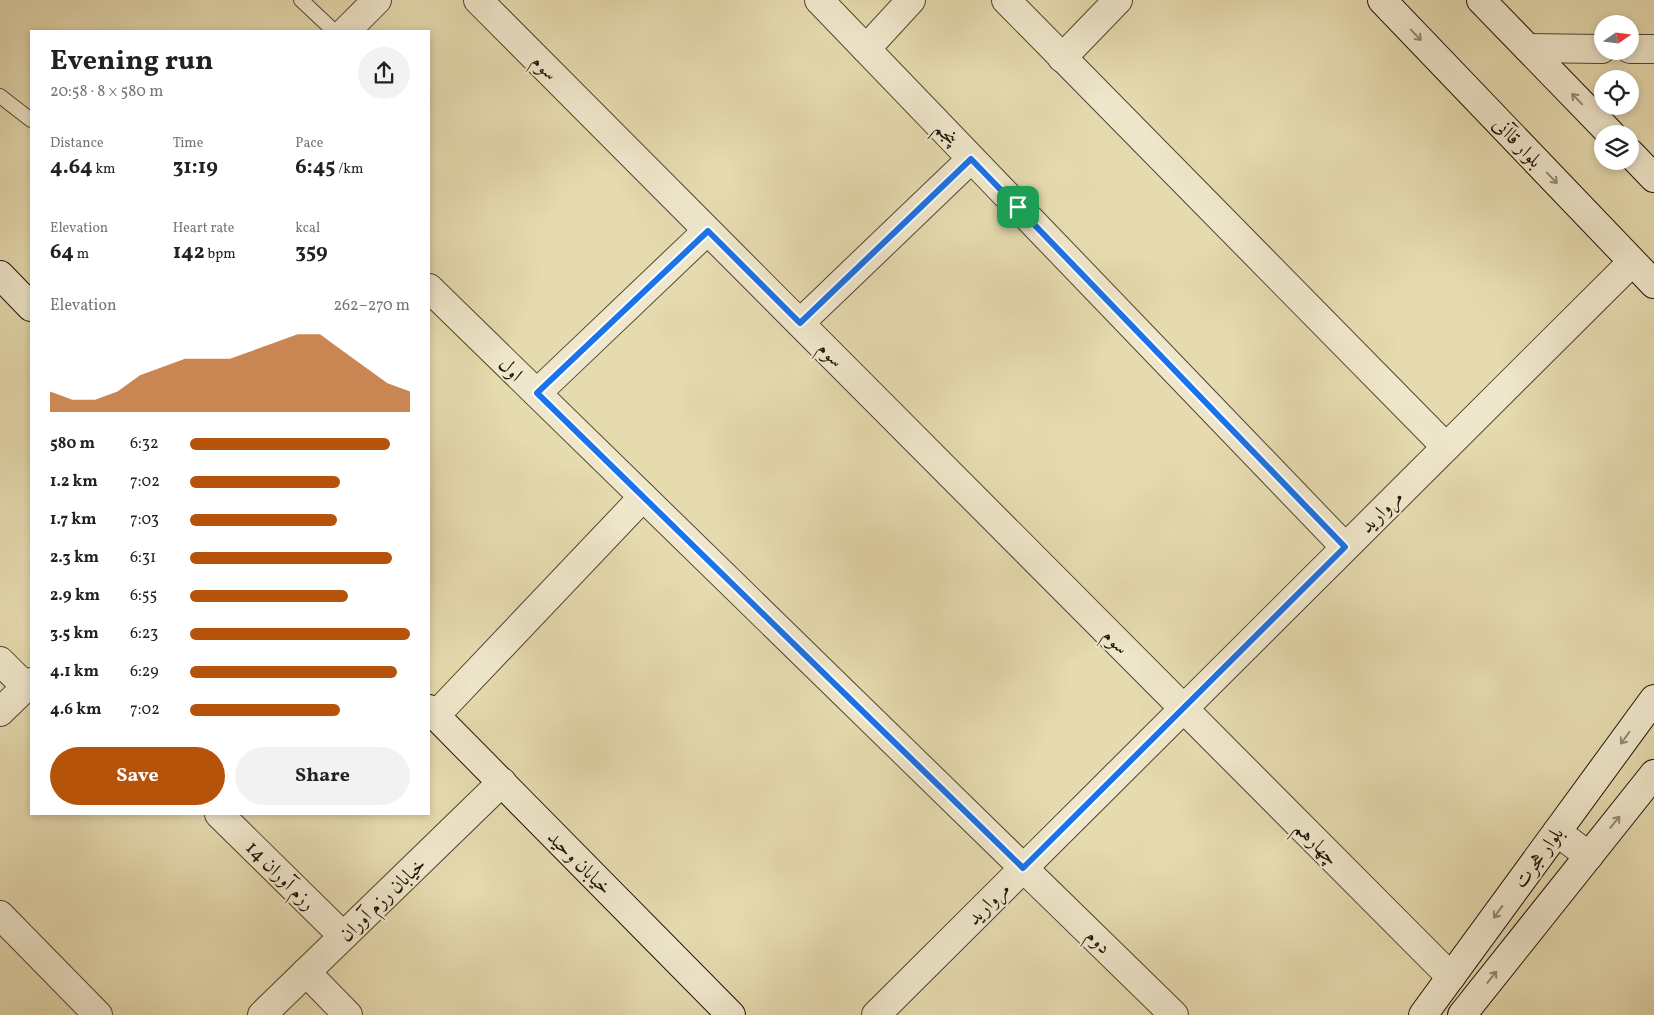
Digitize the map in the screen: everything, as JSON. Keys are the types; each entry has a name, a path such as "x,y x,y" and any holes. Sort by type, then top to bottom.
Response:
{"street":[{"path":"347,30 377,0"},
{"name":"سوم","path":"478,0 1184,708"},
{"name":"پنجم","path":"819,0 1345,547"},
{"path":"866,49 910,0"},
{"path":"1006,0 1446,447"},
{"path":"1062,58 1118,0"},
{"name":"بلوار قاآنی","path":"1382,0 1654,284"},
{"path":"1481,0 1602,125"},
{"path":"1528,48 1594,48"},
{"path":"1639,49 1654,49"},
{"path":"800,323 971,159"},
{"path":"1639,162 1654,178"},
{"path":"537,393 708,231"},
{"name":"مروارید","path":"876,1015 1632,262"},
{"path":"0,275 30,306"},
{"name":"اول","path":"430,289 1023,868"},
{"path":"432,713 643,497"},
{"path":"0,661 29,684 0,712"},
{"name":"بلوار هجرت","path":"1423,1015 1654,699"},
{"name":"چهارهم","path":"1184,708 1451,977"},
{"name":"خیابان وحید","path":"432,713 731,1015"},
{"name":"بلوار هجرت","path":"1462,1015 1654,774"},
{"name":"خیابان رزم آوران","path":"262,1015 502,782"},
{"name":"رزم آوران 14","path":"220,815 343,936"},
{"path":"1557,832 1589,856"},
{"name":"دوم","path":"1023,868 1174,1015"},
{"path":"0,915 98,1015"},
{"path":"306,972 348,1015"}],"lane":[{"path":"301,0 333,30"},
{"path":"0,96 30,119"}],"route":[{"path":"971,159 1018,207 1345,547 1023,868 537,393 708,231 800,323 971,159"}]}
